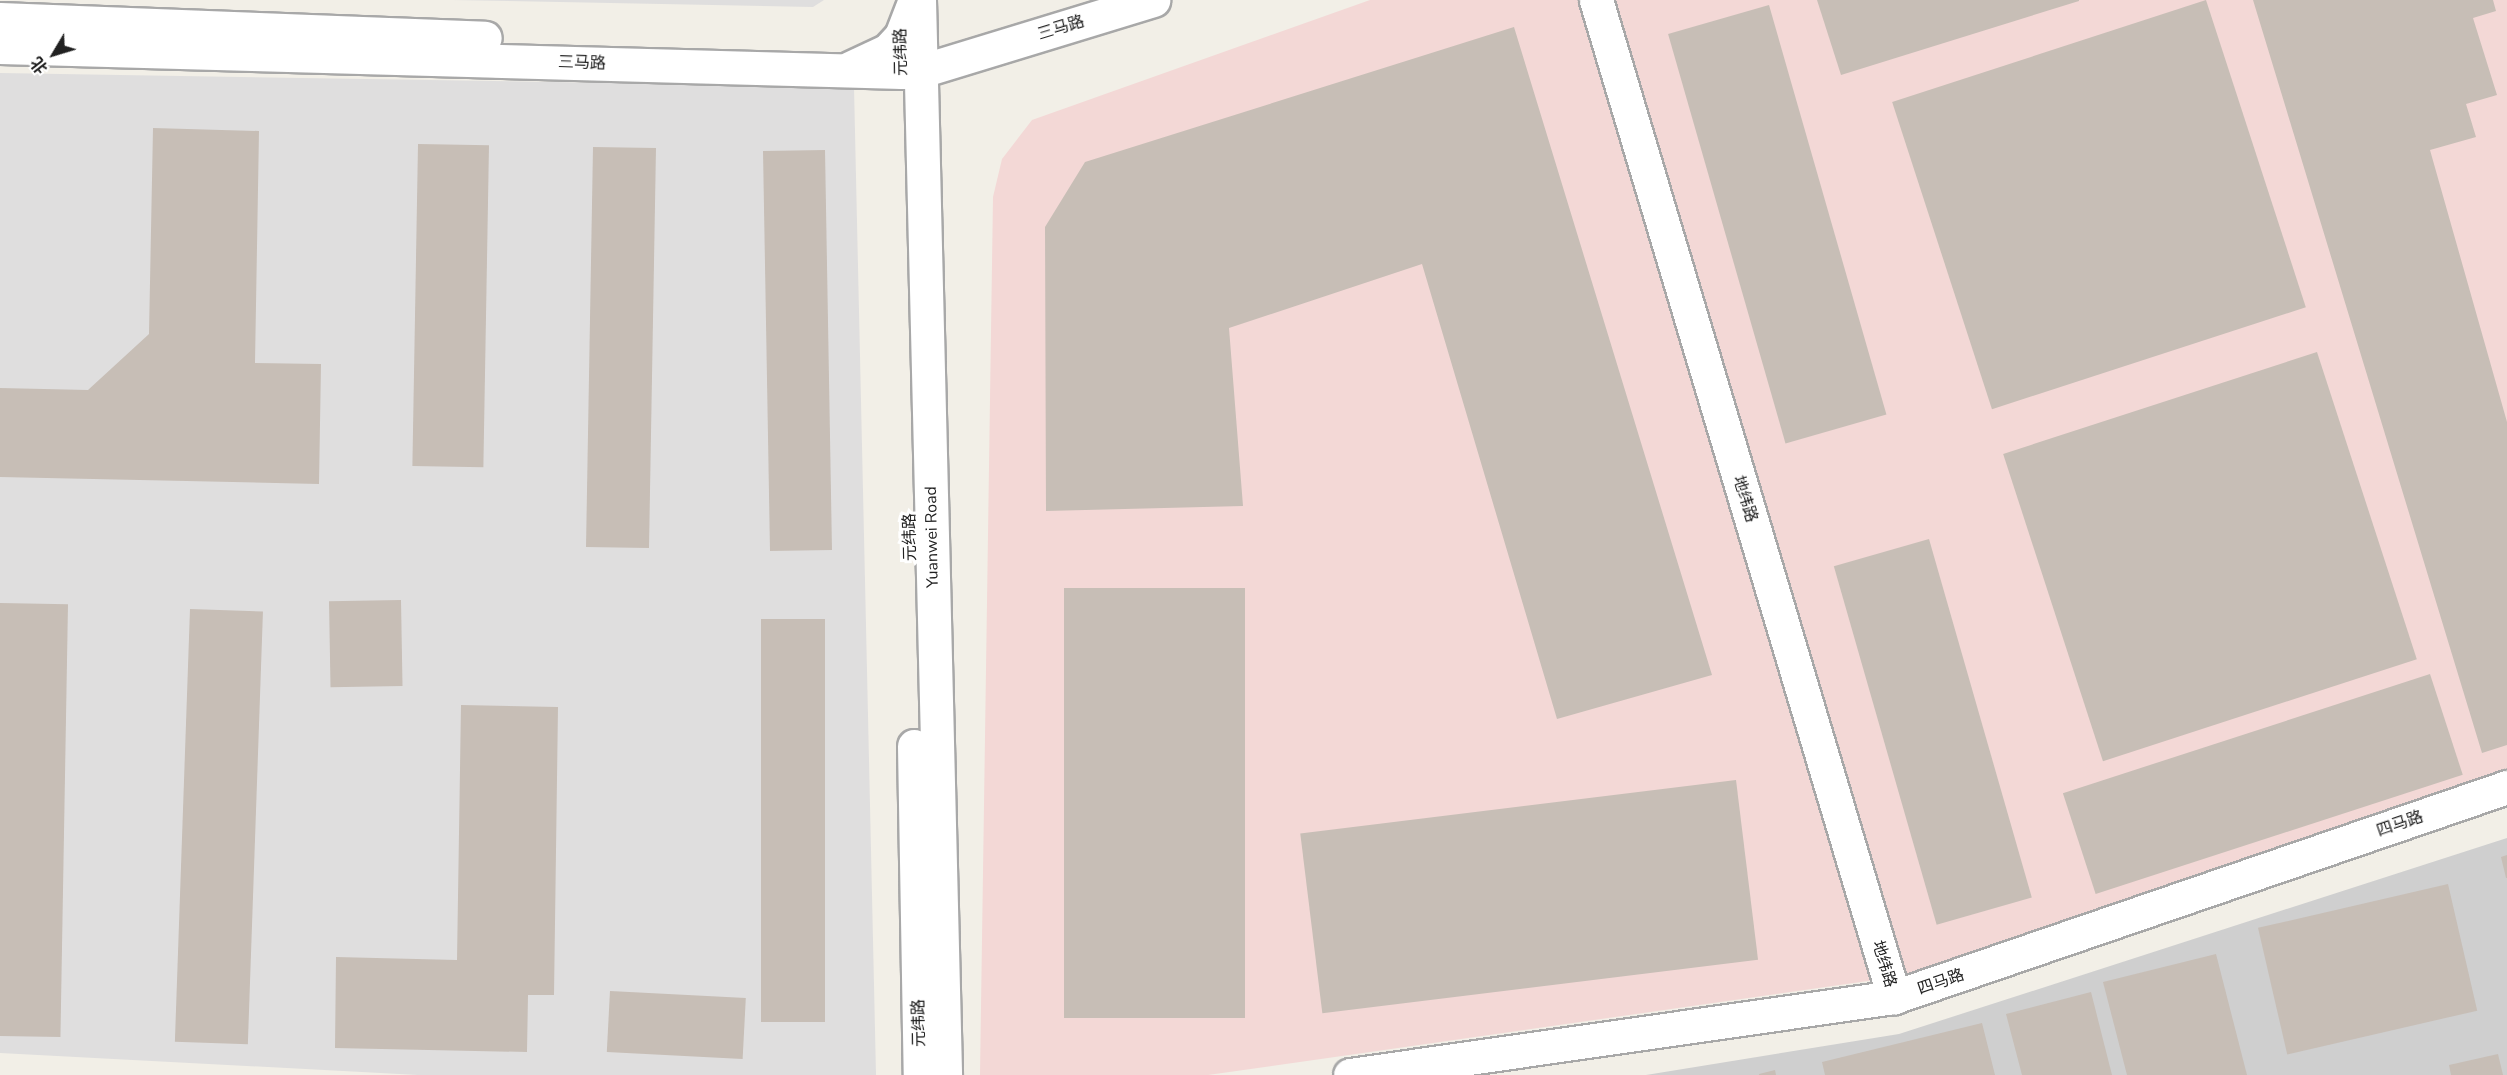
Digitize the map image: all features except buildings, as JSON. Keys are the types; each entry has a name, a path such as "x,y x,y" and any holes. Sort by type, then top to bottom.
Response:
{"street":[{"name":"元纬路","path":"900,0 906,55 920,1075"},
{"name":"Yuanwei Road","path":"917,0 906,55 945,1075"},
{"name":"三马路","path":"0,19 906,55 1085,0"},
{"name":"三马路","path":"0,47 840,71 1153,0"},
{"name":"地纬路","path":"1596,0 1894,997"},
{"name":"四马路","path":"1350,1075 1894,997 2507,788"}],"shaded area":[{"path":"452,0 824,0 813,7"},
{"path":"1370,0 2507,0 2507,799 1917,974 1208,1075 980,1075 993,197 1002,159 1032,120"},
{"path":"0,73 854,87 876,1075 418,1075 0,1053"},
{"path":"2507,838 2507,1075 1646,1075 1899,1034"}]}
